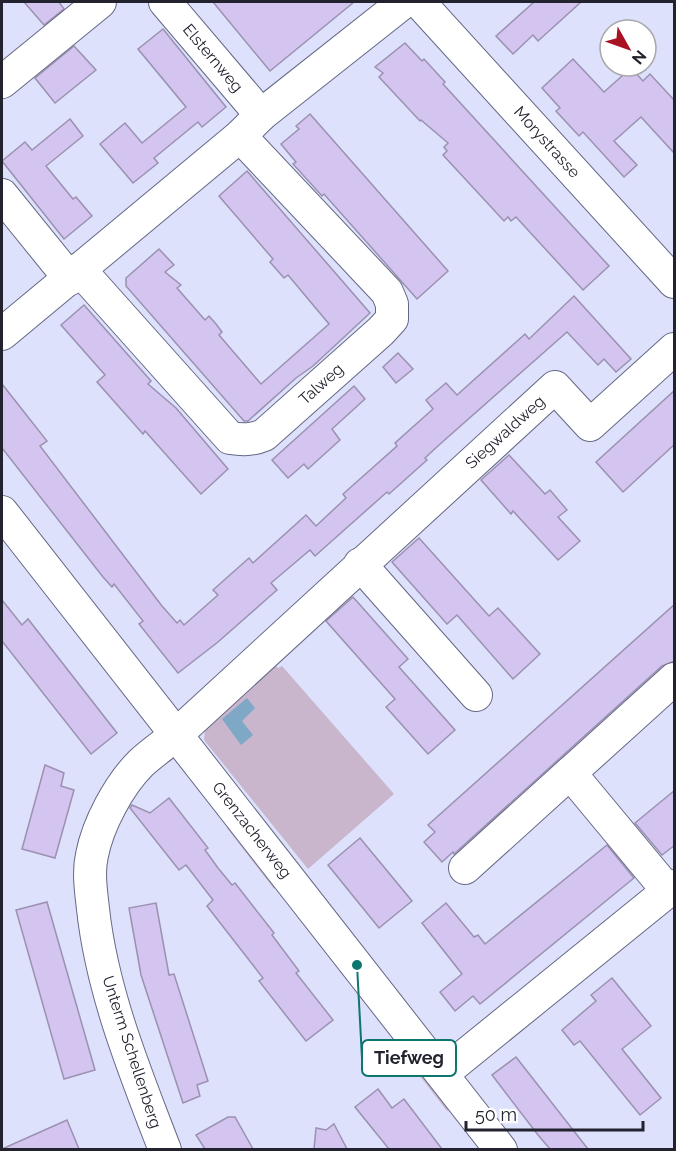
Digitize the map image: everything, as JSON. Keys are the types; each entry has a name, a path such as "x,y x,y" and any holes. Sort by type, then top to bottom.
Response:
{"street":[{"path":"2,82 100,2"},
{"name":"Elsternweg","path":"165,2 251,126"},
{"path":"2,334 251,126 404,2"},
{"name":"Morystrasse","path":"419,2 675,282"},
{"name":"Talweg","path":"74,274 230,438 254,439 264,435 381,331 392,319 392,304 387,292 251,126"},
{"path":"2,195 74,274"},
{"name":"Siegwaldweg","path":"177,734 555,387 590,424 675,349"},
{"name":"Grenzacherweg","path":"2,512 501,1149"},
{"path":"360,564 476,695"},
{"path":"465,868 675,679"},
{"name":"Unterm Schellenberg","path":"165,1149 141,1087 111,996 95,929 90,884 92,854 113,800 141,763 177,734"},
{"path":"442,1074 671,889 570,774"}],"shaded area":[{"path":"266,657 278,668 282,666 394,794 308,869 204,740 205,730"},
{"path":"235,827 278,882 274,889 227,828"},
{"path":"415,1057 453,1106 447,1111 409,1062"}],"water":[{"path":"247,698 255,708 242,721 253,735 241,745 222,719"}],"building":[{"path":"24,2 59,2 64,9 44,25"},
{"path":"213,2 354,2 270,71"},
{"path":"534,2 581,2 538,41 533,35 513,54 496,36"},
{"path":"163,29 226,107 202,127 198,122 154,158 158,163 133,183 100,144 125,123 142,143 186,107 138,49"},
{"path":"405,43 422,61 424,59 445,82 443,84 609,266 583,290 516,217 511,221 508,217 504,221 443,155 447,151 444,147 448,143 420,121 379,77 383,73 375,67"},
{"path":"74,46 96,70 55,103 35,78"},
{"path":"573,59 604,92 620,78 640,78 643,81 646,78 654,78 675,101 675,154 641,117 614,141 637,165 624,177 583,132 579,136 556,111 560,108 542,88"},
{"path":"310,114 448,271 417,299 324,194 322,196 293,164 296,162 281,144 299,129 296,126"},
{"path":"70,119 83,136 46,166 73,199 76,197 92,216 64,239 2,161 25,142 32,150"},
{"path":"247,171 370,313 313,366 296,378 248,421 244,421 126,286 126,278 159,249 174,265 165,272 181,285 177,288 205,320 209,316 222,332 219,335 261,384 329,324 288,275 284,278 270,262 273,259 219,196"},
{"path":"574,296 631,359 616,372 604,359 598,365 567,332 439,445 425,458 427,460 389,494 387,492 315,556 310,550 271,583 277,590 218,642 178,673 139,624 143,621 114,584 112,587 103,577 2,448 2,384 47,441 40,446 162,606 177,623 180,620 184,625 218,595 213,590 249,558 253,563 306,515 316,526 346,498 343,494 397,446 395,443 433,409 426,400 446,383 457,395 525,334 529,339"},
{"path":"84,305 151,381 148,384 176,408 228,469 201,494 145,431 143,434 97,382 105,375 61,325"},
{"path":"398,353 413,369 396,383 383,367"},
{"path":"354,386 365,399 332,429 340,440 308,469 304,464 288,478 272,460"},
{"path":"675,390 675,444 623,492 596,462"},
{"path":"509,455 545,494 550,490 567,510 558,517 580,541 558,560 513,511 511,514 481,480"},
{"path":"419,538 489,616 498,608 540,654 513,679 457,615 447,624 392,562"},
{"path":"353,597 408,659 399,667 455,730 428,754 386,707 395,699 326,621"},
{"path":"2,600 22,625 28,619 117,733 91,754 2,641"},
{"path":"675,604 675,661 662,666 454,854 453,852 442,862 424,842 435,832 428,825"},
{"path":"45,765 64,773 61,786 74,790 55,858 22,849"},
{"path":"675,790 675,845 662,855 635,823"},
{"path":"169,798 208,848 205,850 218,868 232,885 235,883 274,933 272,935 299,971 296,973 333,1020 306,1041 259,981 263,978 207,906 213,900 186,865 179,870 130,808 132,805 150,813"},
{"path":"360,838 412,901 379,928 328,865"},
{"path":"607,845 634,878 480,1004 473,996 455,1011 440,992 462,974 422,923 446,903 474,937 478,935 485,944"},
{"path":"47,902 95,1070 64,1079 16,910"},
{"path":"156,903 169,975 174,974 208,1081 197,1085 200,1096 183,1103 141,975 129,908"},
{"path":"612,978 651,1026 622,1049 661,1098 640,1115 580,1041 574,1045 562,1030 596,1001 591,995"},
{"path":"516,1057 588,1149 550,1149 538,1135 492,1075"},
{"path":"378,1089 392,1108 404,1099 442,1149 389,1149 355,1107"},
{"path":"228,1117 235,1117 253,1149 205,1149 196,1135"},
{"path":"67,1120 79,1149 2,1149"},
{"path":"334,1124 347,1149 314,1149 316,1128 326,1130"}],"place":[{"name":"Tiefweg","path":"357,965"}]}
